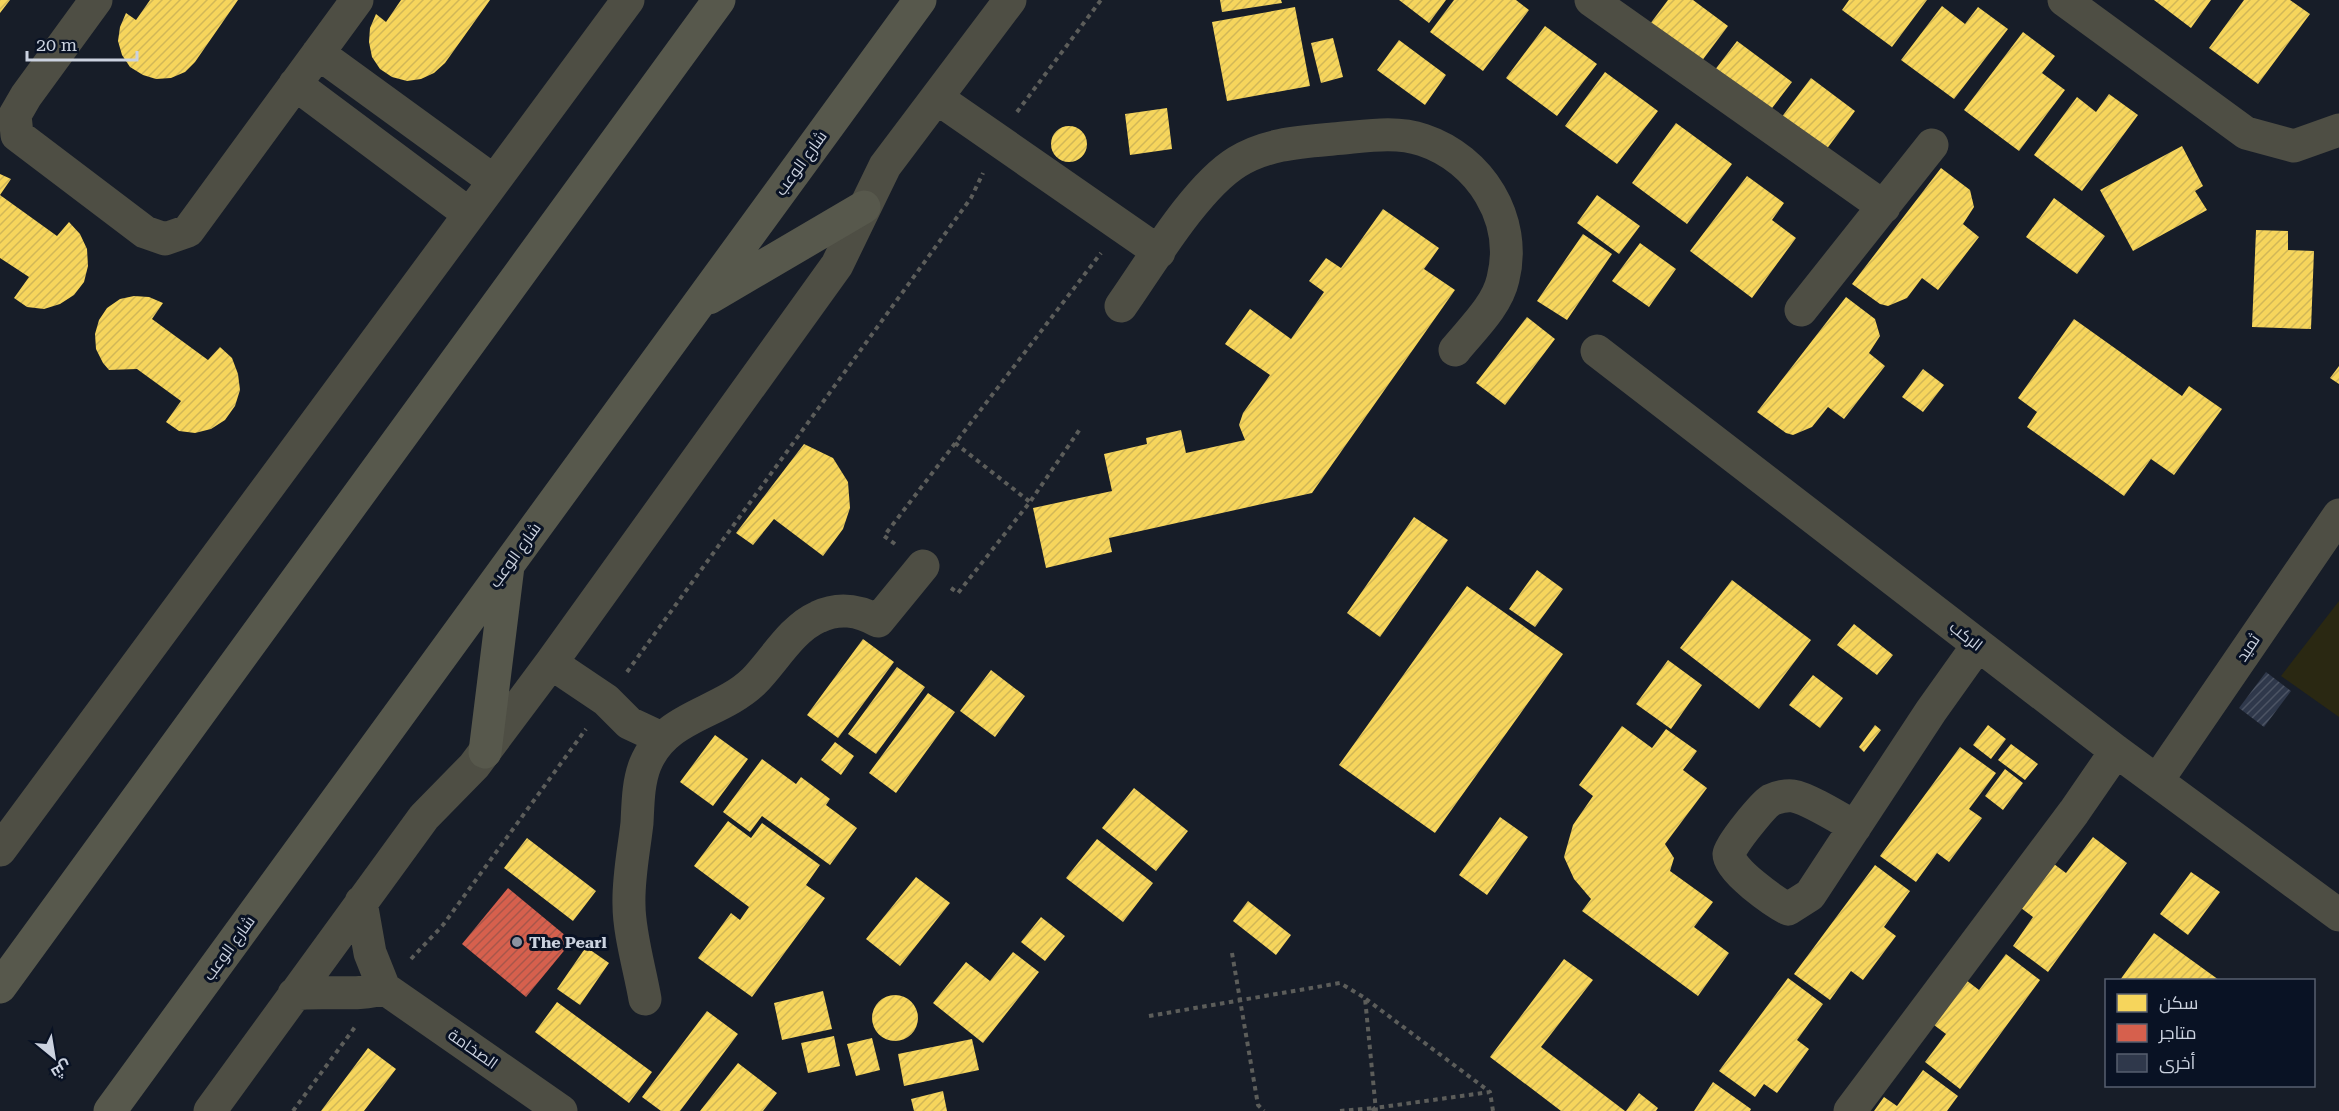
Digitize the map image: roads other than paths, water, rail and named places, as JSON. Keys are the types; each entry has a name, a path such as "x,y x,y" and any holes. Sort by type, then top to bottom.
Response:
{"main road":[{"path":"0,987 719,0"},
{"name":"شارع الوعب","path":"110,1111 920,0"},
{"path":"697,305 864,207"},
{"path":"485,752 508,564"}],"street":[{"path":"96,0 26,96 15,115 17,135 145,232 165,238 188,231 357,0"},
{"path":"0,850 628,0"},
{"path":"210,1111 424,817 485,752 551,663 837,265 885,166 1010,0"},
{"path":"1591,0 1884,207"},
{"path":"2064,0 2246,133 2294,146 2339,130"},
{"path":"318,52 494,181"},
{"path":"295,84 469,214"},
{"path":"937,98 998,138 1159,252"},
{"path":"1121,306 1205,190 1219,175 1254,153 1292,142 1392,135 1421,139 1448,151 1473,169 1491,193 1502,221 1507,251 1503,280 1490,307 1455,350"},
{"path":"1801,310 1932,145"},
{"name":"الركب","path":"1597,351 2116,751 2339,915"},
{"name":"ثميد","path":"2157,781 2339,515"},
{"path":"645,999 628,906 641,779 652,751 661,738 686,719 720,706 738,695 754,681 802,628 815,618 831,612 847,610 864,613 878,621 922,566"},
{"path":"1855,827 1978,645"},
{"path":"551,663 606,700 629,723 661,738"},
{"path":"1850,1111 2074,812 2116,751"},
{"path":"294,994 319,991 369,994 384,988 370,953 361,902"},
{"name":"الصخامة","path":"384,988 561,1111"}],"place":[{"name":"The Pearl","path":"517,942"}]}
